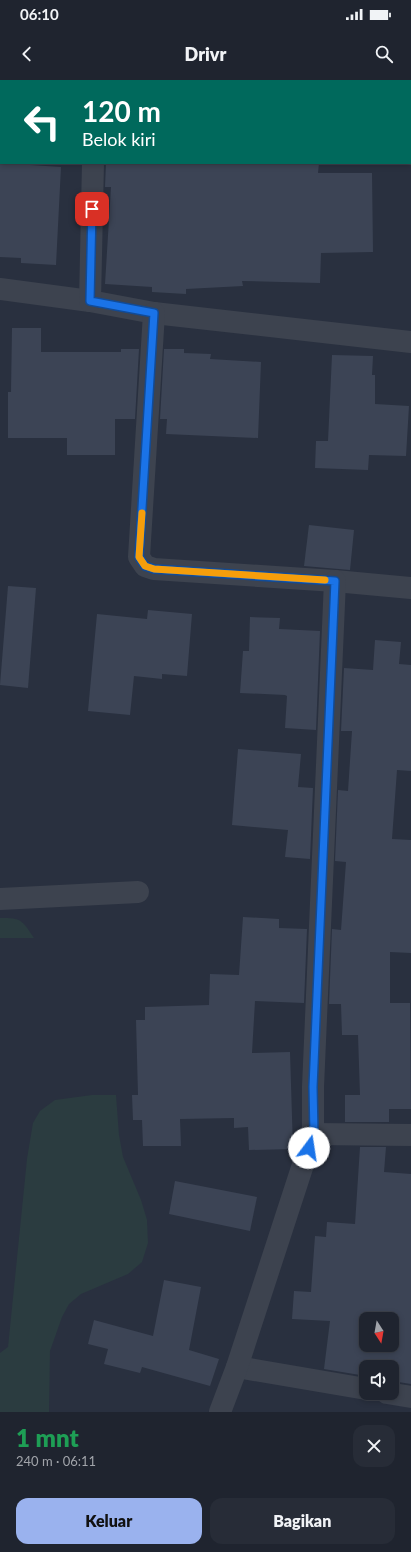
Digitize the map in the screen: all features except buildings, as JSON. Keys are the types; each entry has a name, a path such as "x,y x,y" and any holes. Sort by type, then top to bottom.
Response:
{"street":[{"path":"90,301 93,164"},
{"path":"0,289 90,301 154,313 411,342"},
{"path":"154,313 139,557 145,566 154,569 335,581 411,588"},
{"path":"220,1412 237,1367 314,1134 313,1079 335,581"},
{"path":"0,899 138,892"},
{"path":"314,1134 411,1135"},
{"path":"237,1367 359,1388"},
{"path":"399,1395 411,1397"}],"shaded area":[{"path":"0,918 21,921 34,938 0,938"},
{"path":"92,1095 116,1095 119,1135 123,1157 141,1200 147,1220 148,1243 142,1262 128,1274 81,1294 69,1304 62,1317 50,1351 49,1412 0,1412 0,1353 8,1347 27,1159 33,1123 40,1111 55,1100"}],"slow traffic":[{"path":"142,513 139,557 145,566 154,569 325,580"}],"route":[{"path":"92,209 90,301 154,313 139,557 145,566 154,569 335,581 313,1087 314,1134 309,1148"}]}
